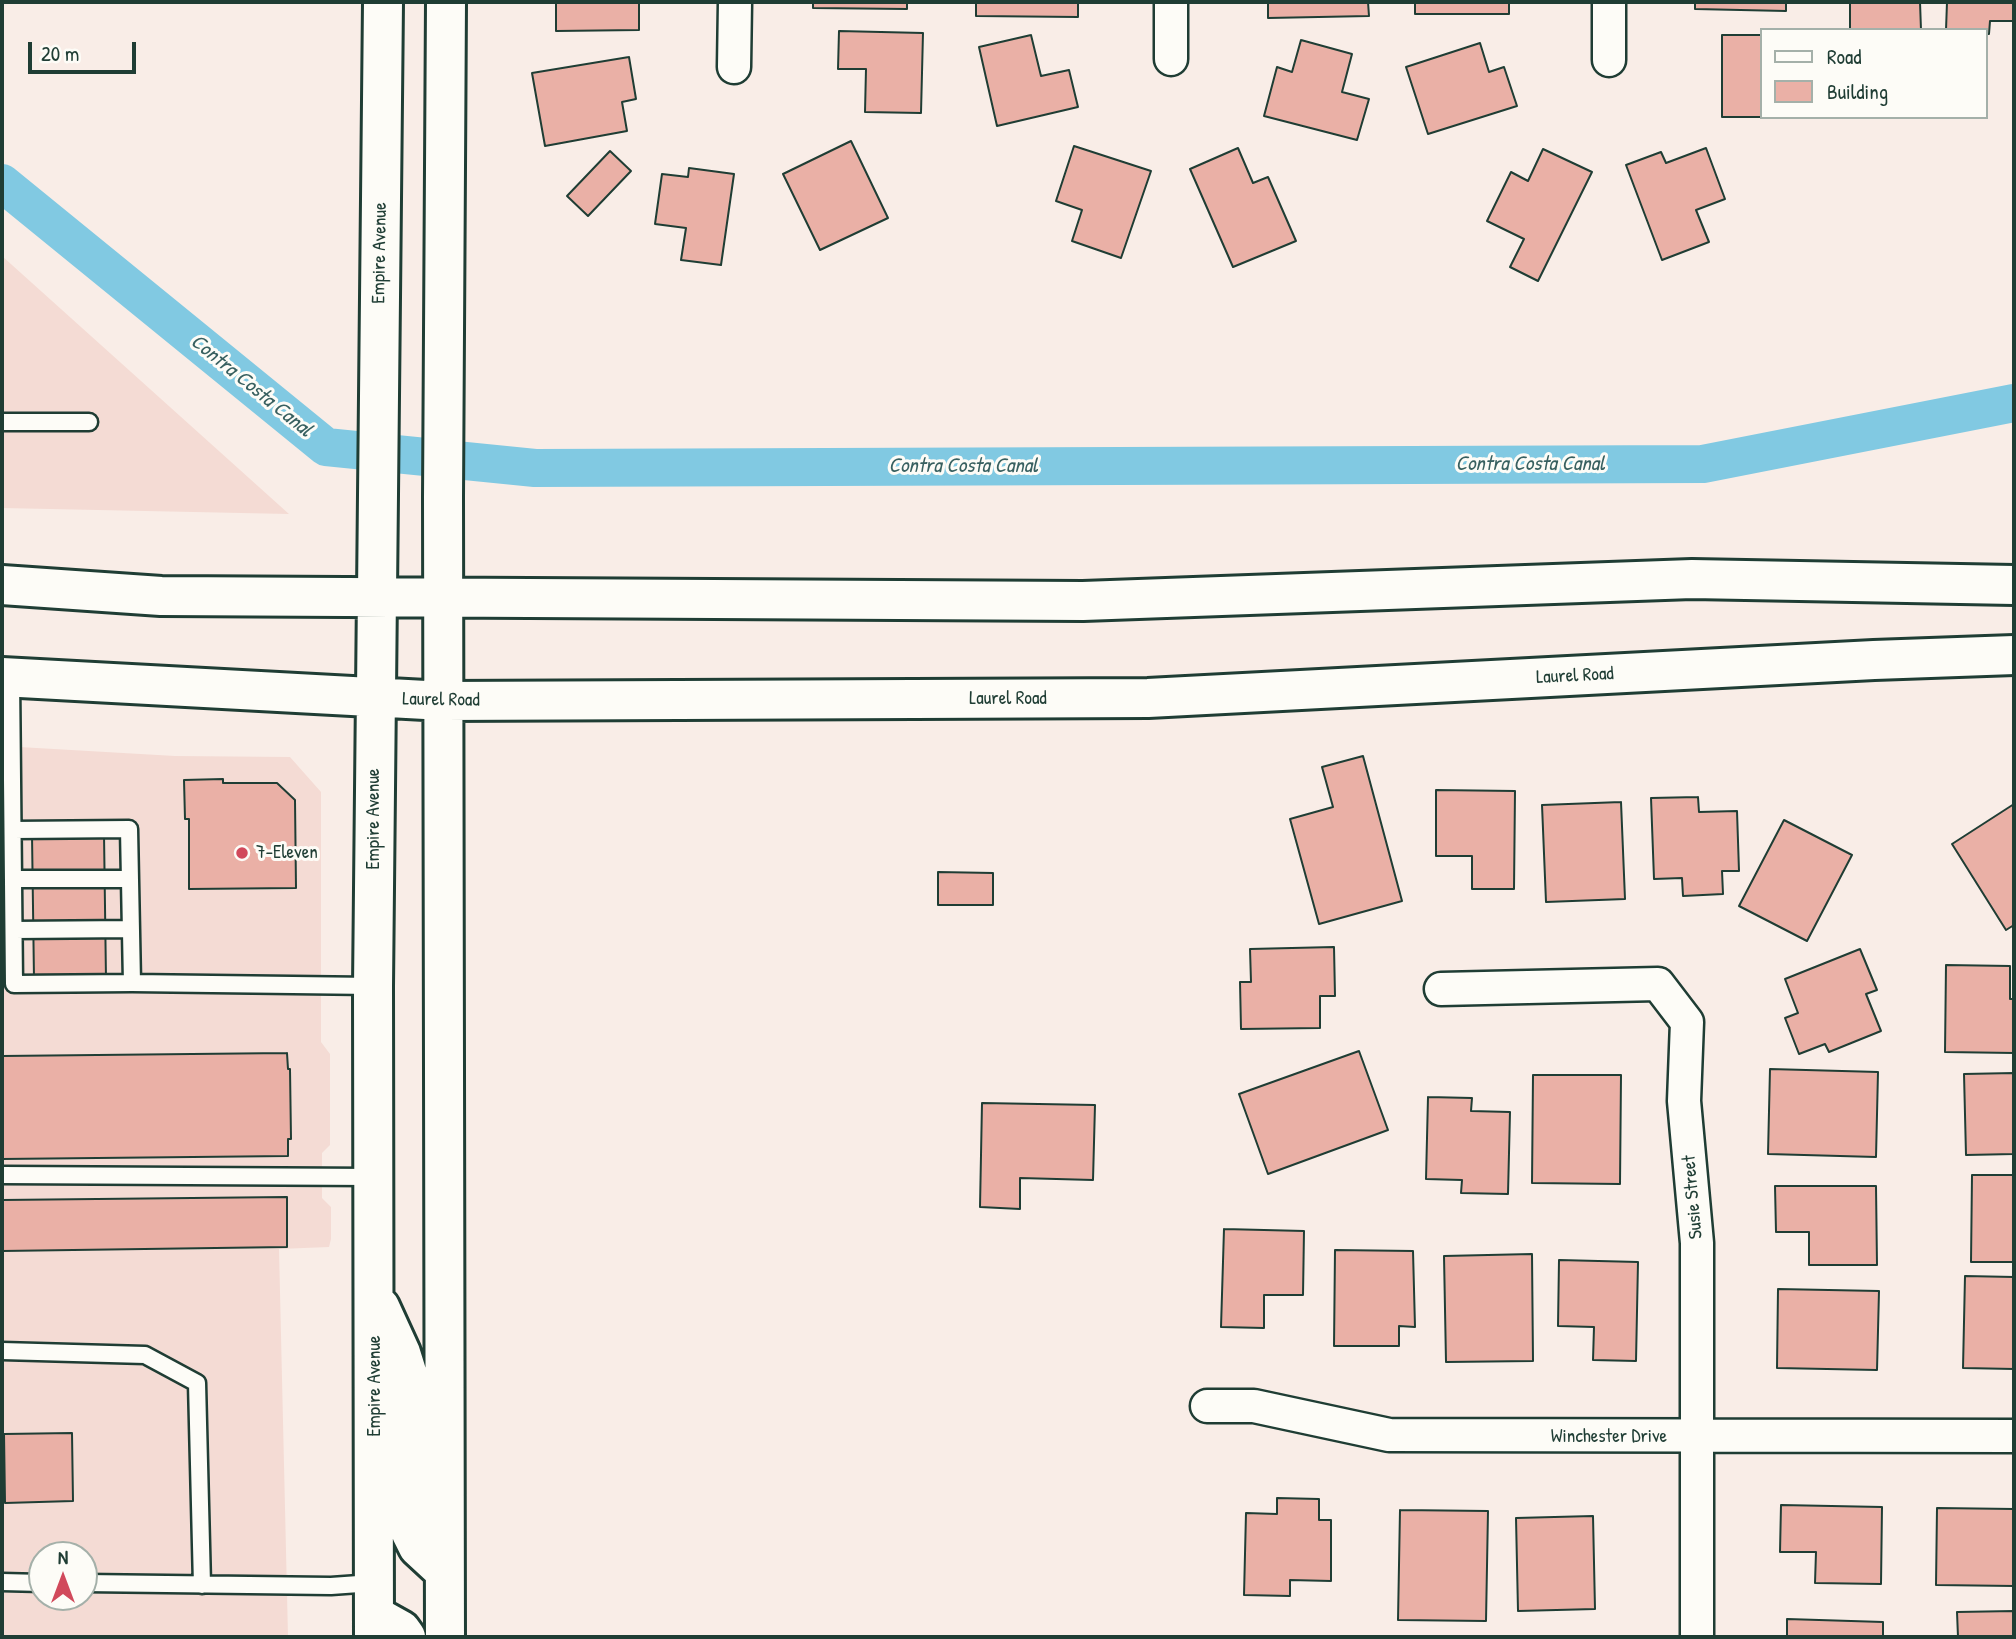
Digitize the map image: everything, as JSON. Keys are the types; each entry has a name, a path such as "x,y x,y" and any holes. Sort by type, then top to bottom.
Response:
{"main road":[{"name":"Empire Avenue","path":"374,1612 373,986 383,2"},
{"path":"445,1637 443,415 446,2"},
{"path":"2,585 161,596 1083,601 1692,579 2014,585"},
{"name":"Laurel Road","path":"7,677 444,701 1148,698 1846,661 2014,655"},
{"path":"375,1296 401,1353 411,1385 411,1532 418,1547 444,1571"},
{"path":"374,1612 401,1630 406,1637"}],"street":[{"path":"734,67 735,2"},
{"path":"1171,2 1171,59"},
{"path":"1609,2 1609,60"},
{"name":"Susie Street","path":"1441,989 1658,984 1687,1022 1684,1101 1697,1243 1697,1637"},
{"name":"Winchester Drive","path":"1207,1406 1254,1406 1389,1436 2014,1436"}],"lane":[{"path":"2,422 89,422"},
{"path":"7,677 13,830 14,984 373,986"},
{"path":"13,830 129,829 132,983"},
{"path":"13,879 130,879"},
{"path":"14,930 131,929"},
{"path":"2,1175 374,1177"},
{"path":"2,1351 145,1355 197,1383 202,1585"},
{"path":"2,1582 28,1583"},
{"path":"98,1583 331,1586 374,1612"}],"shaded area":[{"path":"2,256 289,514 2,508"},
{"path":"2,746 175,756 290,757 321,792 321,1042 330,1054 330,1145 322,1153 322,1198 331,1207 331,1239 329,1247 279,1249 288,1637 2,1637"}],"building":[{"path":"556,2 639,2 639,30 556,31"},
{"path":"813,2 907,2 907,9 813,8"},
{"path":"976,2 1078,2 1078,17 976,16"},
{"path":"1268,2 1368,2 1369,16 1268,18"},
{"path":"1415,2 1509,2 1509,14 1415,14"},
{"path":"1695,2 1786,2 1786,11 1695,9"},
{"path":"1850,2 1920,2 1921,28 1850,28"},
{"path":"1947,2 2014,2 2014,21 1990,21 1989,34 1988,28 1946,28"},
{"path":"839,31 923,33 921,113 865,112 866,69 838,69"},
{"path":"1031,35 1041,76 1069,70 1078,107 997,126 979,47"},
{"path":"1722,35 1760,35 1760,117 1722,117"},
{"path":"1301,40 1352,54 1342,92 1369,99 1357,140 1264,116 1277,67 1292,72"},
{"path":"1480,43 1489,72 1504,67 1517,106 1428,134 1406,67"},
{"path":"629,57 636,99 622,102 627,131 545,146 532,73"},
{"path":"851,141 888,218 820,250 783,174"},
{"path":"1074,146 1151,171 1121,258 1072,241 1082,210 1056,201"},
{"path":"1238,148 1253,183 1268,177 1296,241 1233,267 1190,169"},
{"path":"1706,148 1725,199 1696,210 1709,242 1662,260 1626,165 1661,152 1666,163"},
{"path":"1543,149 1592,172 1538,281 1510,267 1524,239 1487,221 1511,172 1528,181"},
{"path":"610,151 631,171 588,216 567,196"},
{"path":"689,168 734,174 721,265 681,260 686,228 655,224 662,174 688,177"},
{"path":"1363,756 1402,901 1319,924 1290,819 1333,807 1322,767"},
{"name":"7-Eleven","path":"223,779 223,783 277,783 295,800 296,888 189,889 189,819 185,819 184,780"},
{"path":"1436,790 1515,791 1514,889 1472,889 1472,856 1436,856"},
{"path":"1698,797 1699,812 1737,811 1739,871 1722,871 1723,894 1683,896 1682,878 1654,879 1651,798"},
{"path":"1621,802 1625,899 1546,902 1542,805"},
{"path":"2014,804 2014,925 2006,930 1952,844"},
{"path":"1784,820 1852,855 1807,941 1739,906"},
{"path":"104,834 106,979 34,979 32,835"},
{"path":"938,872 993,873 993,905 938,905"},
{"path":"1334,947 1335,996 1320,996 1320,1028 1241,1029 1240,982 1251,982 1250,949"},
{"path":"1860,949 1877,990 1866,994 1881,1031 1829,1052 1825,1044 1799,1054 1785,1018 1798,1013 1785,979"},
{"path":"1946,965 2010,966 2010,999 2014,999 2014,1053 1945,1052"},
{"path":"1359,1051 1388,1130 1268,1174 1239,1094"},
{"path":"287,1053 290,1069 291,1139 288,1139 288,1156 2,1159 2,1056"},
{"path":"1770,1069 1878,1072 1876,1157 1768,1154"},
{"path":"2014,1073 2014,1154 1966,1155 1964,1074"},
{"path":"1533,1075 1621,1075 1620,1184 1532,1183"},
{"path":"1428,1097 1472,1098 1471,1111 1510,1112 1508,1194 1461,1193 1462,1180 1426,1179"},
{"path":"982,1103 1095,1105 1093,1180 1020,1178 1020,1209 980,1207"},
{"path":"1972,1175 2014,1175 2014,1262 1971,1262"},
{"path":"1775,1186 1876,1186 1877,1265 1809,1265 1809,1232 1776,1232"},
{"path":"287,1197 287,1247 2,1251 2,1200"},
{"path":"1224,1229 1304,1231 1303,1295 1264,1295 1264,1328 1221,1327"},
{"path":"1335,1250 1413,1251 1415,1327 1399,1326 1399,1346 1334,1346"},
{"path":"1532,1254 1533,1361 1446,1362 1444,1256"},
{"path":"1559,1260 1638,1262 1636,1361 1593,1360 1594,1327 1558,1326"},
{"path":"1965,1276 2014,1277 2014,1369 1963,1368"},
{"path":"1778,1289 1879,1291 1877,1370 1777,1368"},
{"path":"72,1433 73,1501 5,1503 4,1434"},
{"path":"1277,1498 1319,1499 1319,1520 1331,1520 1331,1581 1290,1580 1290,1596 1244,1595 1246,1513 1277,1514"},
{"path":"1781,1505 1882,1507 1881,1584 1815,1583 1816,1552 1780,1552"},
{"path":"1937,1508 2014,1509 2014,1586 1936,1585"},
{"path":"1400,1510 1488,1511 1486,1621 1398,1620"},
{"path":"1593,1516 1595,1609 1518,1611 1516,1518"},
{"path":"2014,1611 2014,1637 1958,1637 1957,1612"},
{"path":"1787,1619 1883,1622 1883,1637 1787,1637"}],"waterway":[{"name":"Contra Costa Canal","path":"2,183 326,447 535,468 1703,464 2014,403"}],"place":[{"name":"7-Eleven","path":"242,853"}]}
